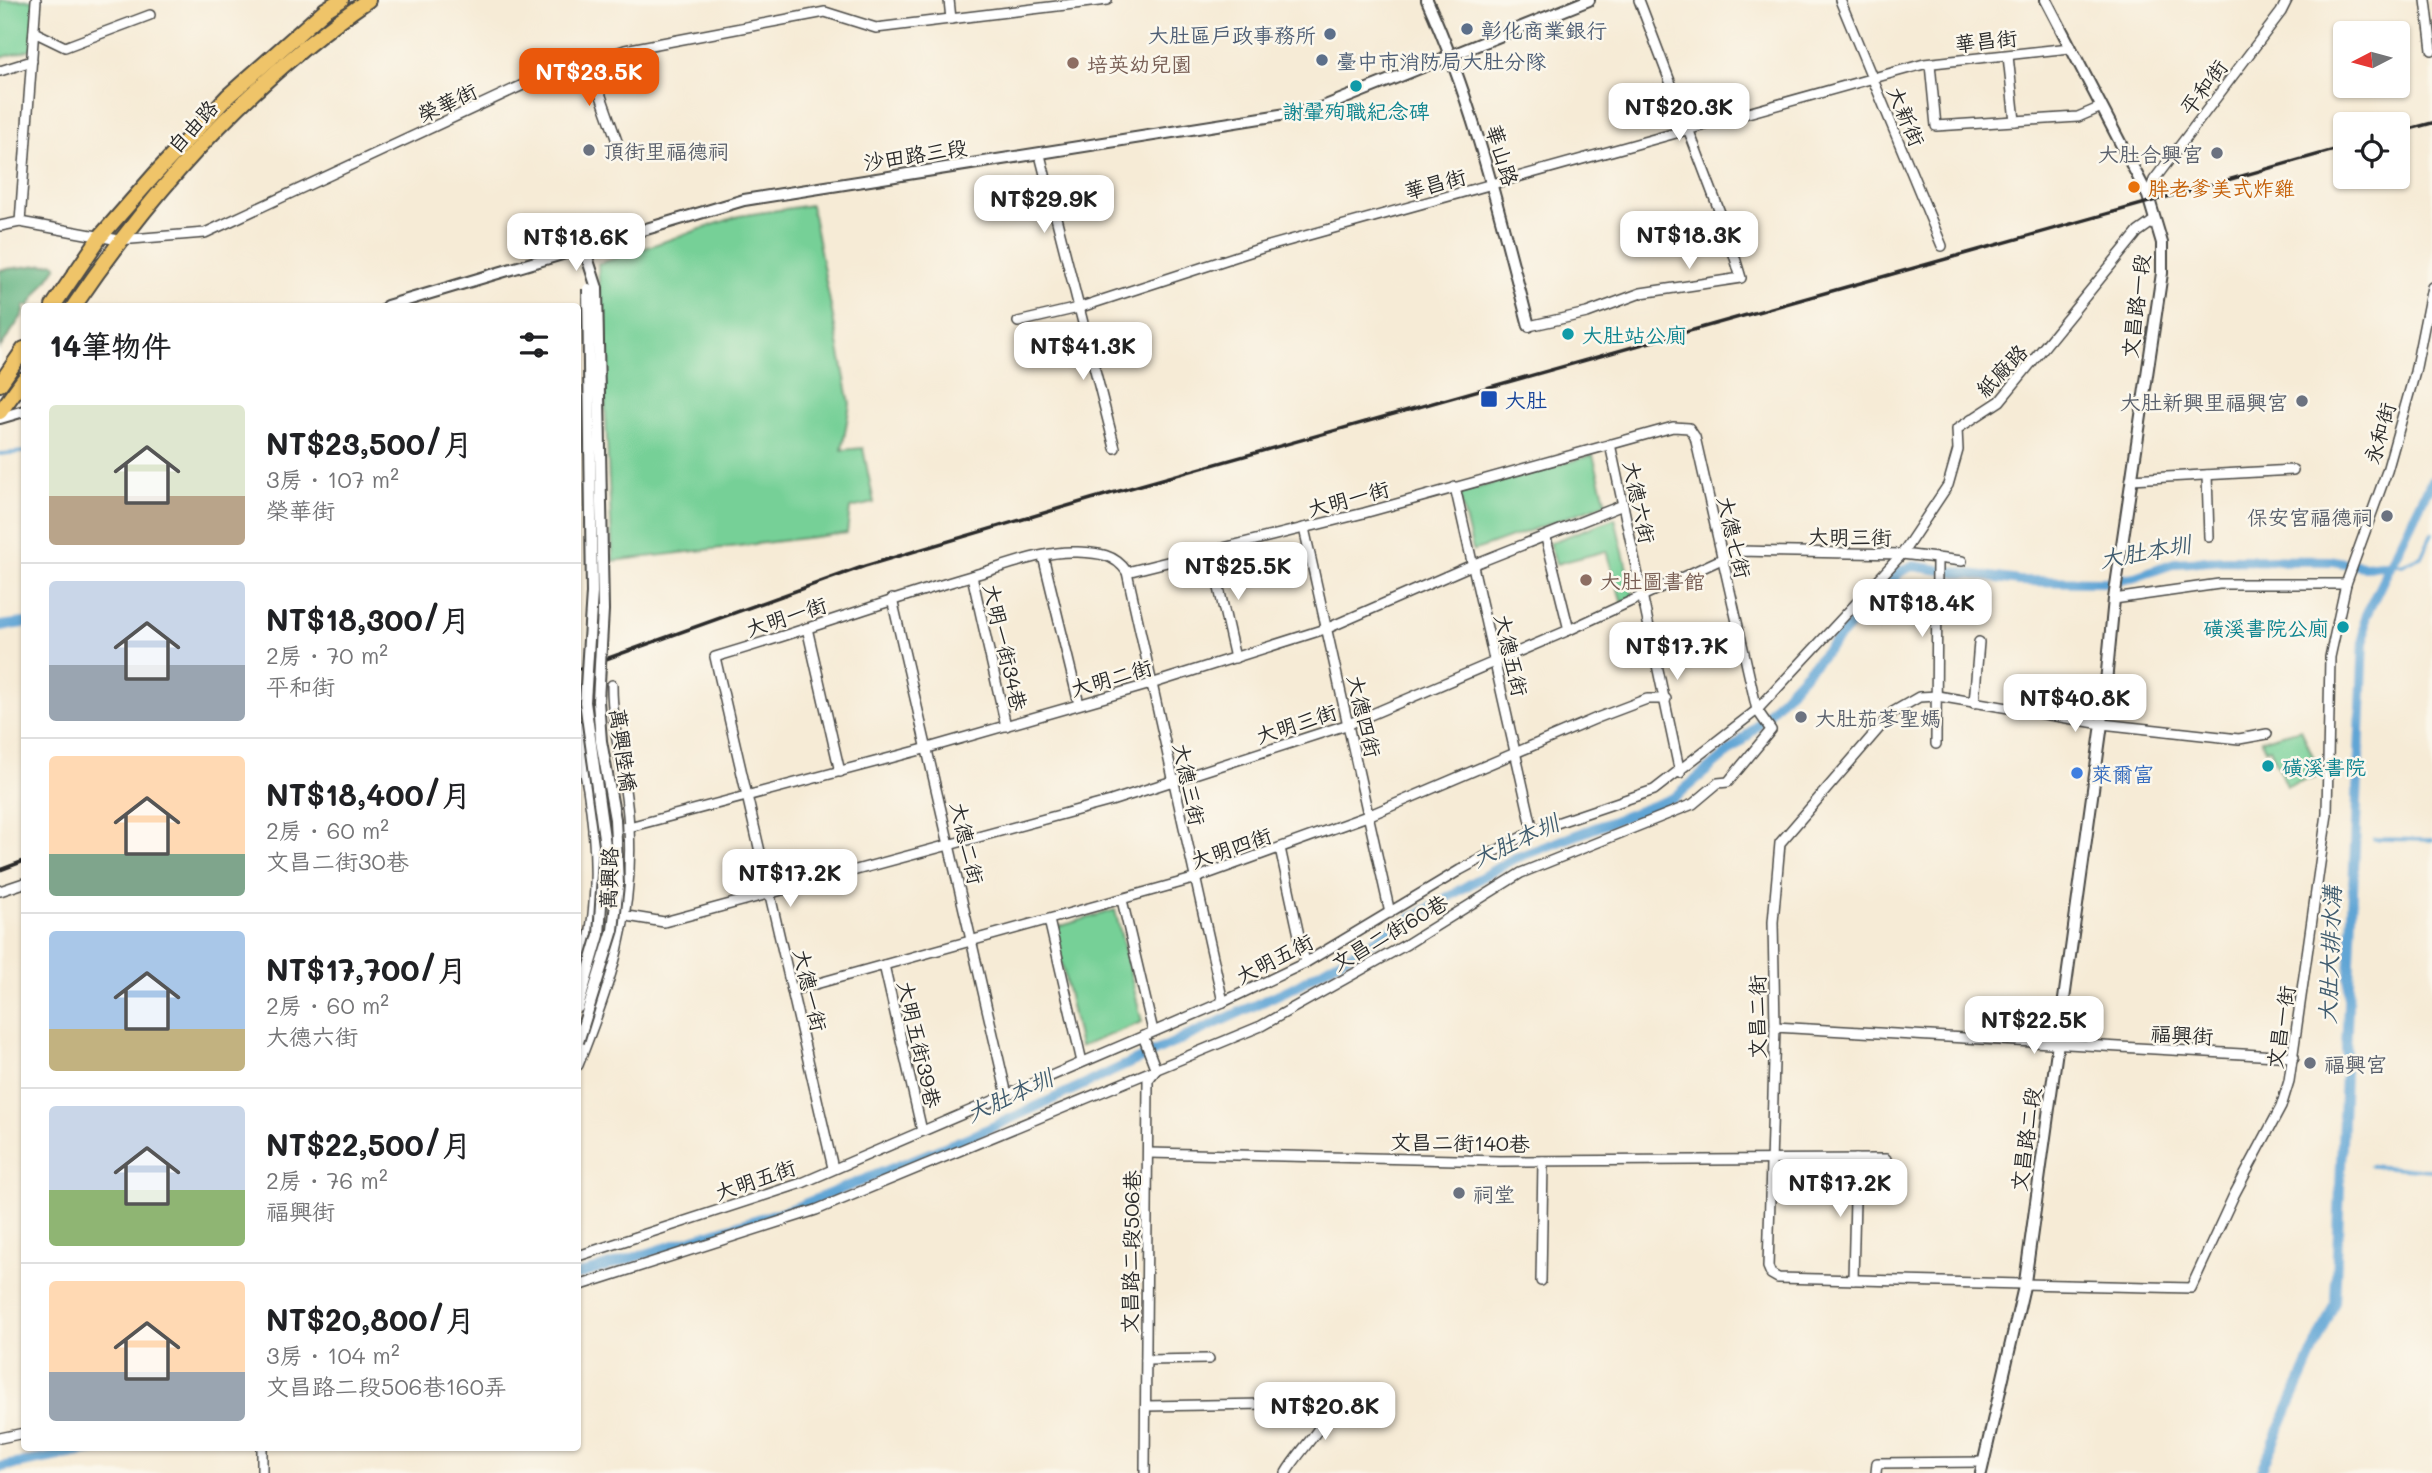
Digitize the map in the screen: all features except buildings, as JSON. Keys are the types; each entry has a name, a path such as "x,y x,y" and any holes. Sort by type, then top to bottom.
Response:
{"main road":[{"name":"自由路","path":"55,303 100,237 325,10 341,0"},
{"name":"自由路","path":"76,303 119,240 249,87 323,30 368,0"},
{"path":"0,384 21,353"},
{"path":"0,412 21,383"}],"street":[{"path":"0,226 20,222 36,0"},
{"path":"824,0 825,12"},
{"path":"949,0 951,19"},
{"name":"榮華街","path":"20,222 119,240 205,233 523,85 625,50 825,12 876,28 1107,0"},
{"name":"華山路","path":"1427,0 1451,54 1492,185 1530,326"},
{"name":"沙田路三段","path":"397,303 744,200 1318,109 1589,0"},
{"path":"1530,326 1587,313 1642,293 1741,278 1690,130 1639,0"},
{"name":"大新街","path":"1840,0 1942,246"},
{"name":"文昌路一段","path":"2046,0 2099,108 2148,196 2162,243 2162,273 2114,599"},
{"name":"平和街","path":"2148,196 2154,180 2281,12 2287,0"},
{"path":"2426,0 2432,50"},
{"path":"34,32 65,47 149,16"},
{"name":"華昌街","path":"1018,322 1077,308 1262,248 1872,79 1930,64 2070,48"},
{"path":"2008,55 2015,121"},
{"path":"0,71 32,61"},
{"path":"589,62 618,144"},
{"path":"1930,64 1937,126 2078,117 2099,108"},
{"path":"1040,155 1115,448"},
{"name":"紙廠路","path":"1902,554 1948,485 1958,450 1957,429 2000,401 2138,232 2155,220"},
{"path":"584,248 593,289"},
{"name":"永和街","path":"2346,584 2387,471 2415,372 2432,287"},
{"name":"萬興陸橋","path":"581,997 599,935 605,845 585,702 592,593 593,289"},
{"name":"萬興陸橋","path":"581,1032 613,930 618,885 615,819 601,741 598,701 603,610 593,289"},
{"path":"0,418 21,412"},
{"name":"大明一街","path":"715,657 892,599 1043,556 1073,552 1111,556 1119,560 1127,572 1211,553 1673,427"},
{"name":"大德七街","path":"1673,427 1689,428 1695,437 1757,710"},
{"name":"大德六街","path":"1610,444 1680,773"},
{"path":"2132,479 2293,470"},
{"path":"2207,475 2209,537"},
{"name":"大德五街","path":"1455,487 1533,831"},
{"name":"大明二街","path":"593,831 629,827 840,772 1235,658 1328,628 1472,565 1546,538 1623,505"},
{"name":"大德四街","path":"1304,528 1390,913"},
{"path":"1546,538 1569,630"},
{"name":"大明三街","path":"627,916 664,922 1172,783 1349,724 1642,598 1739,551 1902,554 1962,561"},
{"path":"1211,553 1235,658"},
{"name":"大明五街","path":"581,1255 802,1183 1223,1002 1305,963 1460,870 1533,831 1654,790 1680,773 1757,710 1902,554"},
{"path":"1043,556 1079,705"},
{"path":"1936,744 1937,558"},
{"name":"大德三街","path":"1127,572 1223,1002"},
{"name":"大明一街34巷","path":"972,576 1006,726"},
{"path":"2114,599 2219,584 2346,584"},
{"name":"文昌一街","path":"2025,1283 2191,1288 2234,1195 2281,1107 2294,1057 2327,814 2330,657 2346,584"},
{"name":"大德二街","path":"892,599 1007,1094"},
{"name":"文昌路二段","path":"1982,1467 2025,1283 2102,723 2114,599"},
{"path":"807,628 840,772"},
{"path":"1974,703 1979,642"},
{"name":"大德一街","path":"715,657 750,796 833,1168"},
{"name":"萬興路","path":"581,1057 612,972 627,916 629,827 615,733 612,685"},
{"name":"文昌二街","path":"2025,1283 1778,1278 1771,1274 1768,1267 1775,1027 1773,922 1780,843 1893,712 1919,697 1938,696 2052,716 2239,739 2267,734"},
{"name":"大明四街","path":"793,990 1194,879 1370,815 1515,752 1647,699 1666,699"},
{"name":"文昌二街60巷","path":"581,1285 817,1210 1261,1026 1407,944 1521,873 1693,804 1718,783 1728,782 1771,730 1757,710"},
{"path":"581,737 615,733"},
{"name":"萬興路","path":"581,756 593,831 595,891 591,926 581,968"},
{"path":"1280,849 1305,963"},
{"path":"0,891 21,884"},
{"path":"1122,900 1153,1031"},
{"path":"1049,919 1082,1062"},
{"name":"大明五街39巷","path":"884,965 922,1131"},
{"name":"福興街","path":"1775,1027 2294,1057"},
{"path":"1143,1036 1156,1070"},
{"name":"文昌路二段506巷","path":"1144,1473 1148,1080 1156,1070"},
{"name":"文昌二街140巷","path":"1148,1153 1543,1161 1886,1159"},
{"path":"1853,1280 1856,1159"},
{"path":"1541,1281 1543,1161"},
{"path":"1146,1360 1209,1359"},
{"path":"1146,1406 1330,1403 1330,1413 1297,1454 1286,1473"},
{"path":"0,1438 21,1434"},
{"path":"262,1451 262,1473"},
{"path":"1876,1473 1877,1464 1982,1467"}],"green space":[{"path":"0,0 35,0 32,49 0,58"},
{"path":"811,205 850,404 842,450 863,448 874,503 850,508 847,533 613,561 598,264 739,216"},
{"path":"54,263 57,266 31,303 21,303 21,317 0,348 0,270"},
{"path":"1593,455 1606,503 1473,551 1459,493"},
{"path":"1615,518 1634,599 1622,603 1606,551 1556,564 1549,543"},
{"path":"2301,729 2318,768 2317,776 2287,786 2270,748 2265,749 2261,740"},
{"path":"1115,910 1142,1022 1080,1047 1054,928"}],"waterway":[{"path":"0,454 21,452"},
{"name":"大肚大排水溝","path":"2260,1473 2335,1302 2365,617 2432,480"},
{"name":"大肚本圳","path":"2387,565 2403,564 2421,557 2432,533"},
{"name":"大肚本圳","path":"581,1274 797,1207 977,1134 1294,987 1513,859 1674,798 1744,739 1900,572 1912,566 2019,581 2106,582 2135,577 2175,563 2225,560 2333,561 2363,566 2387,565"},
{"path":"0,626 21,623"},
{"path":"2374,839 2432,840"},
{"path":"2370,1166 2432,1170"},
{"name":"大肚本圳","path":"0,1467 86,1451"}],"railway":[{"path":"2410,129 2432,123"},
{"path":"581,668 865,566 1091,499 2333,150"},
{"path":"0,870 21,862"}],"place":[{"name":"彰化商業銀行","path":"1467,29"},
{"name":"大肚區戶政事務所","path":"1330,34"},
{"name":"臺中市消防局大肚分隊","path":"1322,60"},
{"name":"培英幼兒園","path":"1073,63"},
{"name":"謝翬殉職紀念碑","path":"1356,86"},
{"name":"頂街里福德祠","path":"589,150"},
{"name":"大肚合興宮","path":"2217,153"},
{"name":"胖老爹美式炸雞","path":"2134,187"},
{"name":"大肚站公廁","path":"1568,334"},
{"name":"大肚","path":"1489,399"},
{"name":"大肚新興里福興宮","path":"2302,401"},
{"name":"保安宮福德祠","path":"2387,516"},
{"name":"大肚圖書館","path":"1586,580"},
{"name":"磺溪書院公廁","path":"2343,627"},
{"name":"大肚茄苳聖媽","path":"1801,717"},
{"name":"磺溪書院","path":"2268,766"},
{"name":"萊爾富","path":"2077,773"},
{"name":"福興宮","path":"2310,1063"},
{"name":"祠堂","path":"1459,1193"}]}
